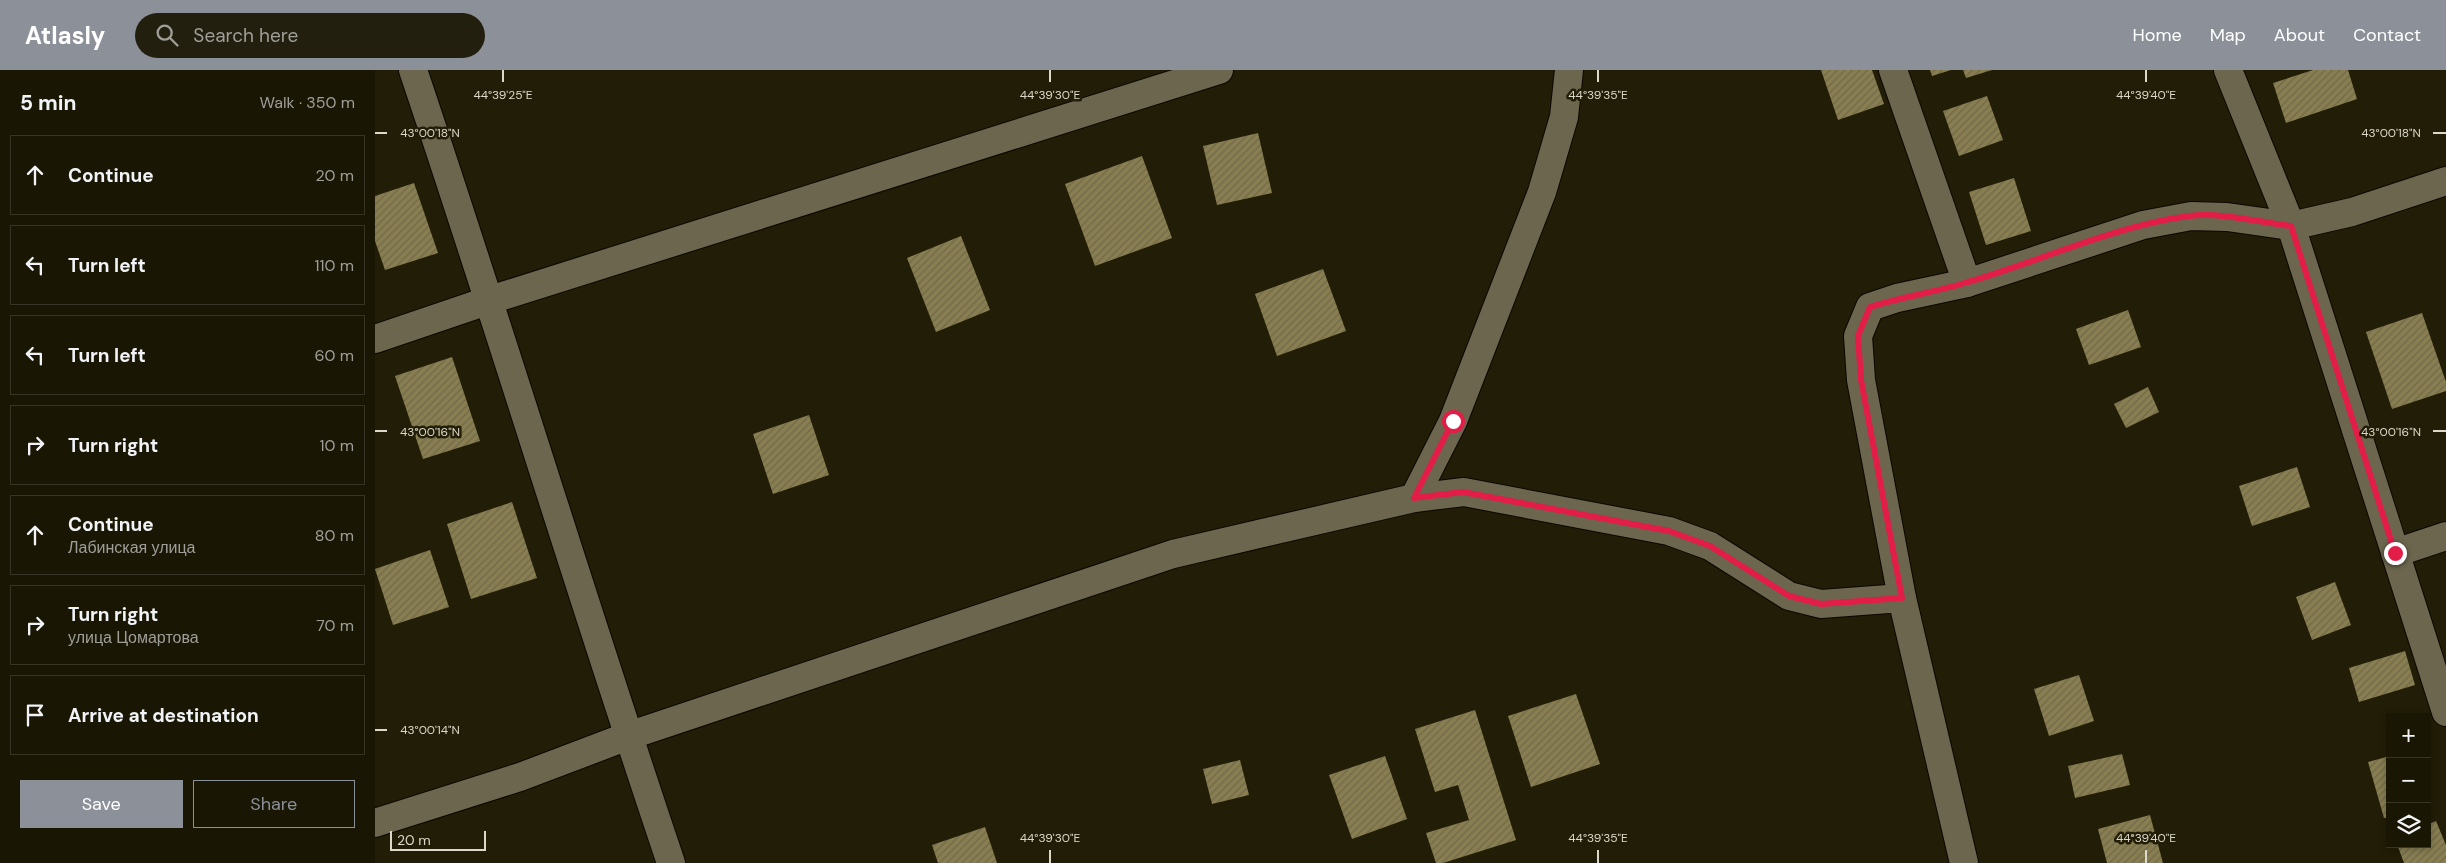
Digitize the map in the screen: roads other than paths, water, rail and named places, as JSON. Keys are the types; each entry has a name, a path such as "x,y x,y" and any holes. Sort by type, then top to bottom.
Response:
{"street":[{"path":"413,70 490,300 628,736 671,863"},
{"path":"375,339 490,300 1219,70"},
{"path":"1414,498 1453,421 1542,192 1564,117 1569,70"},
{"path":"1893,70 1967,283"},
{"path":"2228,70 2291,226 2446,712"},
{"path":"1964,863 1902,598 1861,380 1858,336 1870,307 1897,298 1967,283 2143,225 2191,216 2227,217 2291,226 2352,212 2446,181"},
{"path":"375,823 520,778 628,736 1173,554 1414,498 1463,492 1669,531 1710,546 1789,596 1821,604 1902,598"},
{"path":"2395,553 2446,536"}]}
